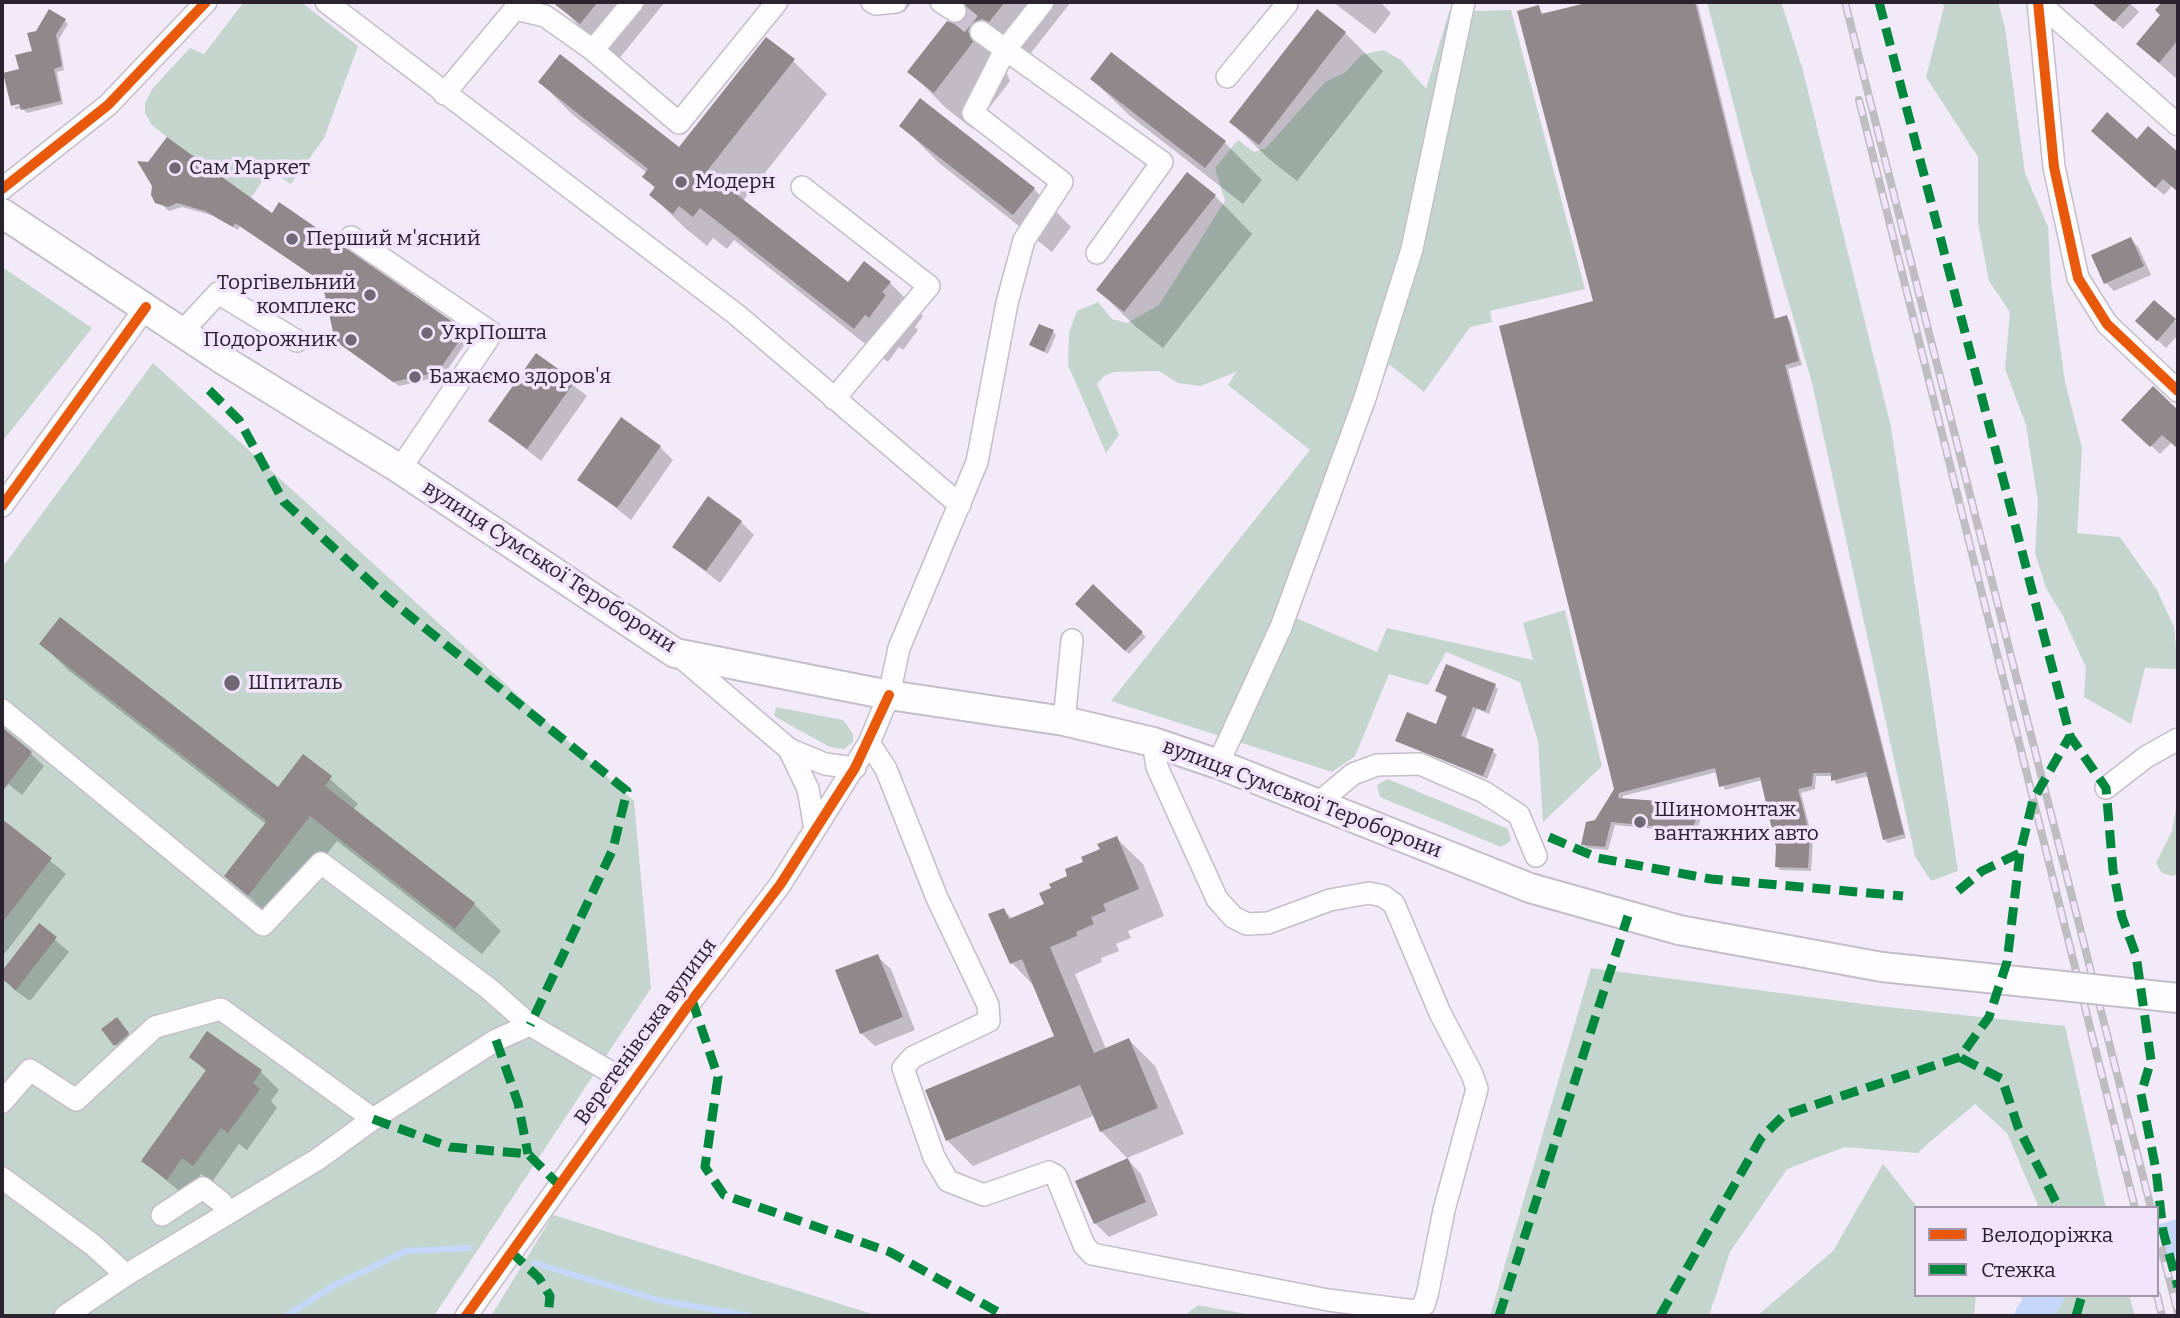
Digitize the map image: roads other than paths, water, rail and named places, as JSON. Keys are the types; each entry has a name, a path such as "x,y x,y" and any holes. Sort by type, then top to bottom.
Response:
{"main road":[{"name":"вулиця Сумської Тероборони","path":"2,213 182,332 400,469 676,653 889,695 1064,721 1153,742 1218,764 1530,888 1679,930 1882,967 2178,998"}],"street":[{"path":"2,189 108,105 206,2"},
{"path":"326,2 737,315 960,505"},
{"path":"593,50 633,2"},
{"path":"444,94 515,9 545,16 593,50 679,123 777,2"},
{"path":"872,2 896,2"},
{"path":"1005,50 1043,2"},
{"path":"1227,77 1287,4 1284,2"},
{"path":"1218,764 1281,627 1365,398 1412,249 1464,2"},
{"path":"2038,2 2178,125"},
{"path":"2038,2 2054,167 2078,278 2107,324 2178,391"},
{"path":"981,32 1162,162 1097,253"},
{"name":"Веретенівська вулиця","path":"466,1316 631,1084 780,885 869,743 889,695 899,648 976,462 1007,303 1024,240 1062,182 973,113 1005,50"},
{"path":"802,187 929,286 834,399"},
{"path":"351,237 492,333 400,469"},
{"path":"182,332 218,293 297,341"},
{"path":"2,506 146,307"},
{"path":"1064,721 1072,640"},
{"path":"676,653 789,749 825,764 855,768"},
{"path":"2,710 263,925 321,863 488,988 530,1025 631,1084"},
{"path":"2106,788 2146,757 2178,739"},
{"path":"869,743 886,769 937,898 988,1005 989,1021 913,1057 903,1068 934,1157 948,1181 984,1195 1049,1172 1056,1176 1084,1245 1092,1254 1328,1300 1415,1311 1423,1305 1428,1291 1444,1210 1477,1089 1440,1013 1394,904 1383,896 1369,893 1330,900 1268,923 1247,924 1233,918 1217,899 1157,767 1153,742"},
{"path":"789,749 808,789 815,830"},
{"path":"1318,803 1353,774 1377,765 1420,764 1484,792 1519,815 1536,856"},
{"path":"2,1102 30,1070 76,1100 156,1027 220,1009 373,1119"},
{"path":"65,1316 126,1275 318,1159 373,1119 496,1041 530,1025"},
{"path":"2,1178 93,1245 126,1275"},
{"path":"162,1215 203,1188 222,1202 229,1213"}],"waterway":[{"path":"2159,1242 2178,1237"},
{"path":"286,1316 333,1286 406,1251 469,1248"},
{"path":"534,1263 658,1300 750,1316"},
{"path":"2032,1316 2046,1297"}],"tunnel":[{"path":"955,11 981,32"}],"railway":[{"path":"1845,2 2150,1206"},
{"path":"1859,100 2135,1206"},
{"path":"2159,1239 2178,1313"},
{"path":"2157,1297 2162,1316"}],"place":[{"name":"Сам Маркет","path":"175,168"},
{"name":"Модерн","path":"681,182"},
{"name":"Перший м'ясний","path":"292,239"},
{"name":"Торгівельний комплекс","path":"370,295"},
{"name":"УкрПошта","path":"427,333"},
{"name":"Подорожник","path":"351,340"},
{"name":"Бажаємо здоров'я","path":"415,377"},
{"name":"Шпиталь","path":"232,683"},
{"name":"Шиномонтаж вантажних авто","path":"1640,822"}]}
